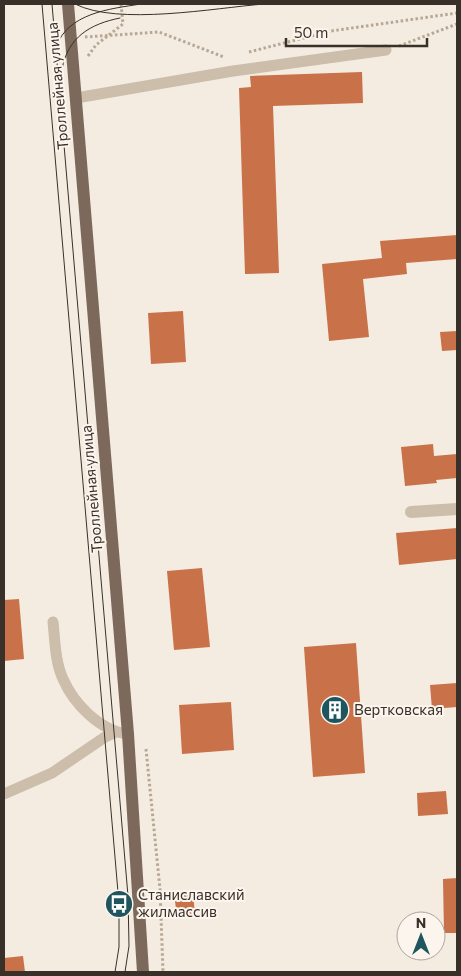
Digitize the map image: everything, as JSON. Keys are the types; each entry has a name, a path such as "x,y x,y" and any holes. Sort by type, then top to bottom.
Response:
{"main road":[{"name":"Троллейная улица","path":"68,4 128,734 144,972"}],"street":[{"path":"411,512 457,509"}],"lane":[{"path":"76,98 233,71 386,50"},
{"path":"53,622 58,662 63,679 83,708 104,728 114,733 128,734"},
{"path":"4,794 52,773 105,737 114,733"}],"path":[{"path":"245,53 331,31 457,13"},
{"path":"386,50 457,24"},
{"path":"71,38 159,32 226,58"}],"building":[{"path":"362,72 363,103 273,106 279,273 245,274 239,88 251,87 250,76"},
{"path":"457,235 457,259 406,263 407,274 363,279 369,337 329,341 322,264 382,258 380,241"},
{"path":"183,311 186,362 151,364 148,313"},
{"path":"457,331 457,350 442,351 440,332"},
{"path":"433,444 434,456 457,454 457,478 436,480 437,483 405,486 401,447"},
{"path":"457,528 457,559 399,565 396,533"},
{"path":"202,568 210,647 174,650 167,571"},
{"path":"19,599 24,659 4,661 4,600"},
{"name":"Вертковская","path":"356,643 365,773 313,777 304,647"},
{"path":"457,683 457,707 432,709 430,685"},
{"path":"231,702 234,750 182,754 179,705"},
{"path":"446,791 448,814 418,816 417,793"},
{"path":"457,878 457,933 446,933 443,879"},
{"path":"193,893 195,914 177,916 174,894"},
{"path":"23,956 25,972 4,972 4,958"}],"tram line":[{"path":"42,4 119,904 119,947 115,972"},
{"path":"52,4 128,896 129,946 125,972"},
{"path":"75,4 93,10 116,14 141,15 194,12 264,4"},
{"path":"56,47 62,36 80,20 103,11 141,4"},
{"path":"62,69 69,48 75,40 90,28 120,18"}],"place":[{"name":"Вертковская","path":"335,710"},
{"name":"Станиславский жилмассив","path":"119,904"}]}
